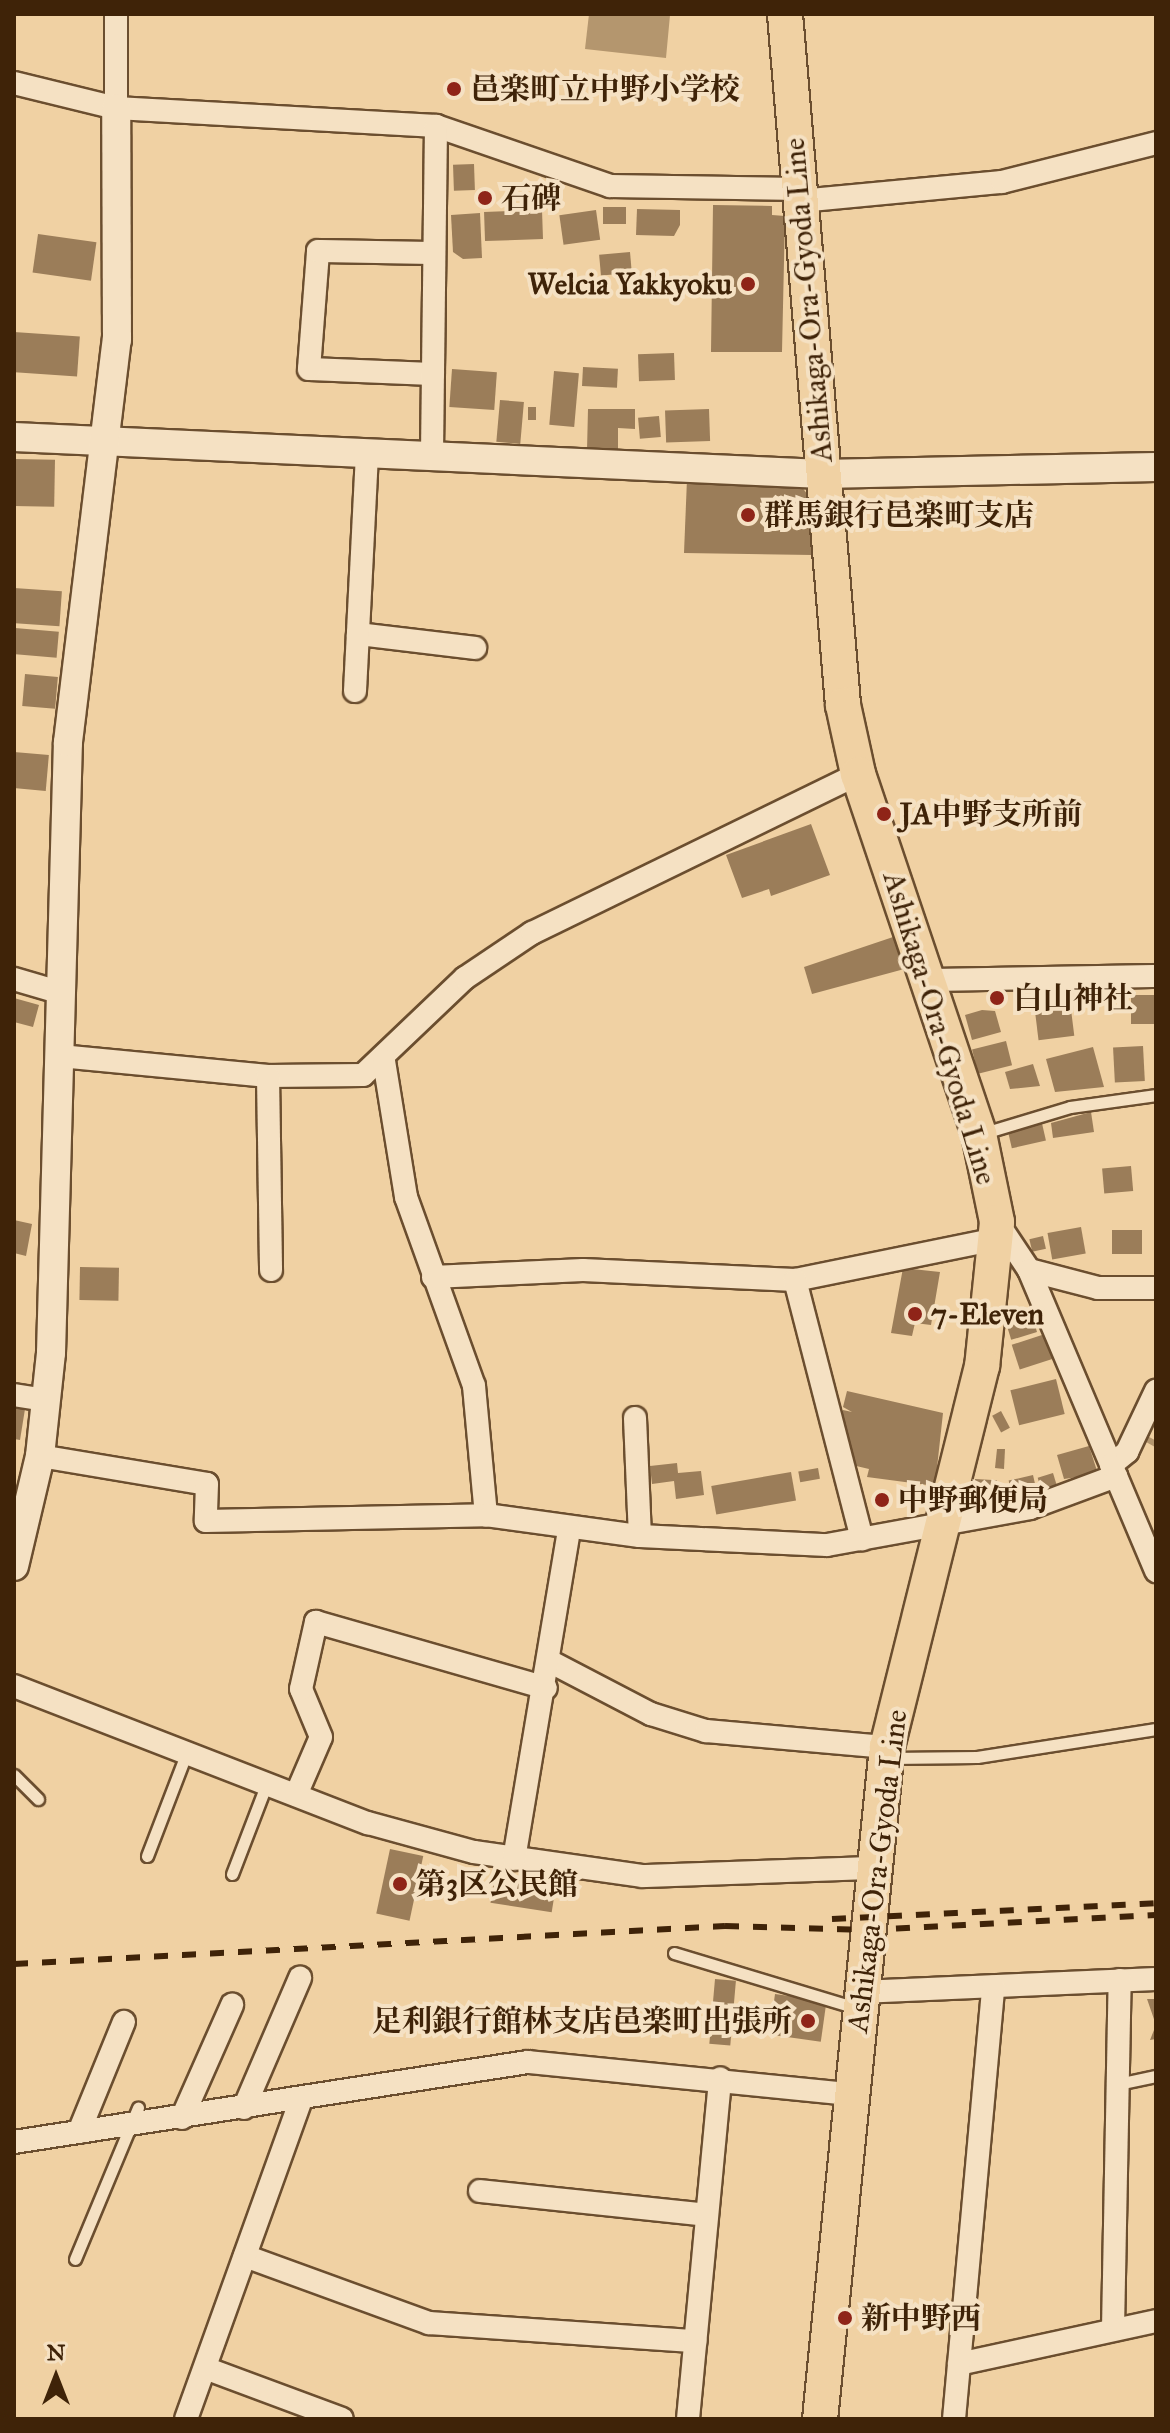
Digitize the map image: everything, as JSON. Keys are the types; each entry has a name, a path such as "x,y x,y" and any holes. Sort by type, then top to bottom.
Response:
{"main road":[{"name":"Ashikaga-Ora-Gyoda Line","path":"785,14 835,643 858,774 930,980 979,1134 997,1231 982,1366 886,1752 820,2419"}],"street":[{"path":"14,1566 40,1456 47,1400 68,742 108,441 117,340 116,14"},
{"path":"14,83 116,108 436,126 610,186 800,195 1002,182 1156,143"},
{"path":"432,453 436,126"},
{"path":"433,374 309,369 318,251 434,253"},
{"path":"14,437 432,453 822,474 1156,467"},
{"path":"355,691 367,451"},
{"path":"358,634 475,648"},
{"path":"60,1056 268,1076 363,1075 384,1061 465,978 532,933 858,774"},
{"path":"930,980 1156,976"},
{"path":"14,979 62,993"},
{"path":"384,1061 406,1197 474,1386 486,1515"},
{"path":"268,1076 271,1270"},
{"path":"433,1277 583,1270 795,1280 997,1231 1029,1270 1156,1571"},
{"path":"1029,1270 1098,1288 1156,1288"},
{"path":"795,1280 862,1540"},
{"path":"40,1456 207,1484 206,1521 486,1515 569,1529 640,1536 827,1545 943,1528 1030,1508 1113,1471 1127,1452 1156,1391"},
{"path":"14,1395 47,1400"},
{"path":"635,1418 640,1536"},
{"path":"514,1859 551,1662 569,1529"},
{"path":"296,1795 321,1737 301,1689 316,1622 546,1688"},
{"path":"551,1662 651,1714 706,1731 886,1752"},
{"path":"14,1686 296,1795 424,1840 514,1859 702,1878 873,1868"},
{"path":"244,2108 300,1978"},
{"path":"860,2001 993,1987 1156,1979"},
{"path":"1113,2329 1120,1980"},
{"path":"954,2419 993,1987"},
{"path":"182,2118 232,2005"},
{"path":"79,2132 124,2022"},
{"path":"14,2142 79,2132 134,2117 182,2118 528,2062 720,2078 851,2094"},
{"path":"688,2419 720,2078"},
{"path":"186,2419 301,2099"},
{"path":"480,2191 707,2215"},
{"path":"245,2256 429,2323 695,2341"},
{"path":"959,2364 1156,2321"},
{"path":"205,2368 342,2419"}],"lane":[{"path":"979,1134 1070,1107 1156,1095"},
{"path":"886,1752 977,1757 1156,1729"},
{"path":"147,1856 187,1752"},
{"path":"14,1775 38,1799"},
{"path":"232,1874 267,1783"},
{"path":"674,1953 860,2001"},
{"path":"1118,2084 1156,2076"},
{"path":"75,2259 134,2117"}],"shaded area":[{"path":"589,14 670,15 666,58 585,49"}],"building":[{"path":"474,164 475,190 454,191 453,165"},
{"name":"Welcia Yakkyoku","path":"713,205 772,206 772,215 785,216 782,352 711,352"},
{"path":"603,207 626,207 626,224 603,224"},
{"path":"637,209 680,210 680,225 674,236 636,235"},
{"path":"542,210 543,239 485,241 484,212"},
{"path":"596,210 600,240 564,245 559,215"},
{"path":"480,213 482,258 463,259 453,252 451,215"},
{"path":"38,234 96,242 91,281 33,273"},
{"path":"630,252 632,273 601,276 599,255"},
{"path":"14,332 80,337 77,377 14,372"},
{"path":"674,353 675,380 639,381 638,354"},
{"path":"583,367 618,369 617,388 582,386"},
{"path":"452,369 497,372 494,410 449,407"},
{"path":"554,371 579,373 574,427 549,425"},
{"path":"500,400 524,402 520,444 496,442"},
{"path":"528,407 536,407 536,420 528,420"},
{"path":"588,409 635,409 635,429 618,428 618,451 587,450"},
{"path":"709,409 710,441 666,443 665,411"},
{"path":"659,416 661,437 640,439 638,418"},
{"path":"14,459 55,460 54,507 14,506"},
{"name":"群馬銀行邑楽町支店","path":"687,479 799,483 810,498 812,555 684,553"},
{"path":"14,588 62,591 59,626 14,623"},
{"path":"15,628 59,632 57,658 14,654"},
{"path":"25,674 58,677 55,709 22,706"},
{"path":"14,752 49,755 46,791 14,788"},
{"path":"811,824 830,875 771,896 769,889 742,898 726,855"},
{"path":"899,935 908,968 812,994 804,967"},
{"name":"白山神社","path":"990,991 1003,991 1003,1005 990,1005"},
{"path":"1131,995 1156,995 1156,1024 1131,1024"},
{"path":"14,998 39,1005 33,1027 14,1022"},
{"path":"1070,1001 1074,1036 1039,1040 1034,1005"},
{"path":"982,1010 995,1011 1001,1032 972,1040 965,1015"},
{"path":"1006,1041 1012,1065 978,1074 972,1049"},
{"path":"1143,1046 1145,1081 1115,1083 1113,1048"},
{"path":"1093,1047 1104,1087 1055,1092 1046,1059"},
{"path":"1033,1064 1040,1086 1010,1089 1005,1072"},
{"path":"1091,1112 1094,1132 1053,1138 1051,1123"},
{"path":"1041,1119 1046,1140 1012,1148 1007,1127"},
{"path":"1131,1166 1133,1191 1104,1193 1102,1169"},
{"path":"14,1220 32,1224 26,1256 14,1253"},
{"path":"1081,1227 1086,1254 1052,1259 1048,1233"},
{"path":"1112,1230 1142,1230 1142,1254 1112,1254"},
{"path":"1043,1236 1046,1249 1032,1252 1029,1239"},
{"path":"80,1267 119,1268 118,1301 79,1300"},
{"path":"903,1268 940,1272 931,1325 915,1323 912,1336 891,1333"},
{"path":"1030,1309 1037,1332 1011,1340 1004,1317"},
{"path":"1045,1334 1053,1359 1020,1370 1012,1345"},
{"path":"1056,1379 1065,1414 1019,1425 1010,1390"},
{"path":"847,1391 943,1413 935,1486 867,1477 869,1469 852,1465 846,1426 840,1425 843,1410 852,1412 843,1407"},
{"path":"14,1407 25,1409 20,1440 14,1439"},
{"path":"1001,1411 1010,1428 1001,1432 992,1416"},
{"path":"1089,1446 1098,1474 1064,1479 1057,1455"},
{"path":"997,1449 1005,1449 1004,1469 995,1468"},
{"path":"677,1463 678,1473 701,1471 704,1495 676,1499 674,1481 652,1484 650,1466"},
{"path":"818,1468 820,1479 800,1482 798,1471"},
{"path":"791,1472 796,1501 716,1515 711,1486"},
{"path":"1053,1473 1058,1489 1043,1494 1038,1478"},
{"path":"1033,1475 1038,1496 1014,1502 1009,1481"},
{"path":"975,1479 997,1480 996,1504 974,1503"},
{"name":"第3区公民館","path":"390,1849 423,1856 410,1921 376,1914"},
{"path":"495,1874 556,1884 552,1912 490,1903"},
{"path":"715,1979 736,1981 730,2046 709,2044"},
{"path":"775,1994 826,2001 821,2042 769,2035"},
{"path":"1147,1999 1156,1999 1156,2025"},
{"path":"1156,2025 1156,2039 1150,2040"}],"waterway":[{"path":"1145,1438 1156,1444"}],"railway":[{"path":"832,1919 1156,1903"},
{"path":"14,1964 725,1926 868,1930 1156,1915"}],"place":[{"name":"邑楽町立中野小学校","path":"454,89"},
{"name":"石碑","path":"485,198"},
{"name":"Welcia Yakkyoku","path":"748,284"},
{"name":"群馬銀行邑楽町支店","path":"748,515"},
{"name":"JA中野支所前","path":"884,814"},
{"name":"白山神社","path":"997,998"},
{"name":"7-Eleven","path":"915,1314"},
{"name":"中野郵便局","path":"882,1500"},
{"name":"第3区公民館","path":"400,1884"},
{"name":"足利銀行館林支店邑楽町出張所","path":"808,2021"},
{"name":"新中野西","path":"845,2318"}]}
